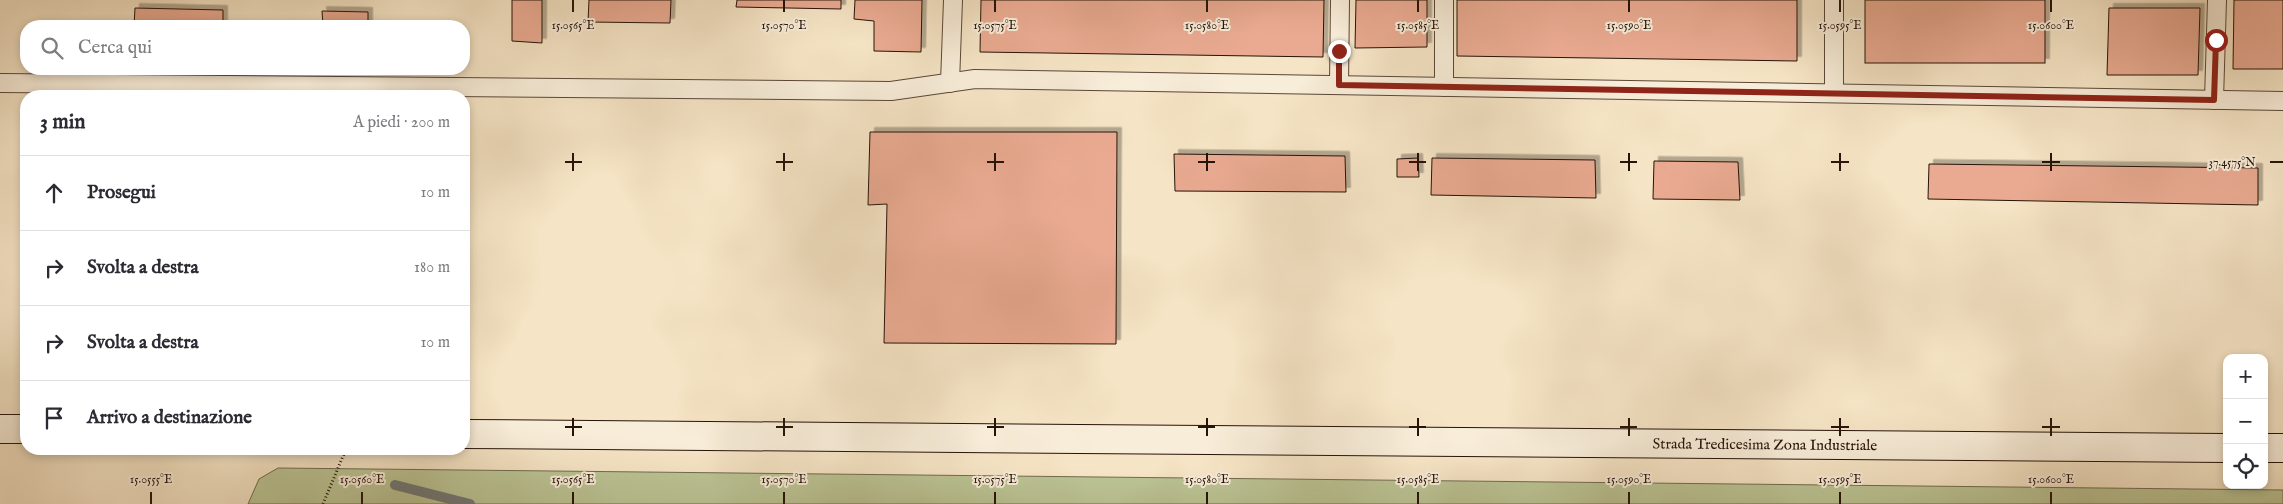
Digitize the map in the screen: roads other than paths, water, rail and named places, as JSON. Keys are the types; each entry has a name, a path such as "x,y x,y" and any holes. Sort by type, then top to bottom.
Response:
{"street":[{"path":"0,429 20,429"},
{"name":"Strada Tredicesima Zona Industriale","path":"470,434 2223,448"},
{"path":"2268,448 2283,448"}],"lane":[{"path":"950,83 953,0"},
{"path":"1339,85 1340,0"},
{"path":"1444,0 1444,87"},
{"path":"1834,0 1834,93"},
{"path":"2214,100 2217,0"},
{"path":"0,83 891,91 975,80 2283,101"}],"waterway":[{"path":"395,485 470,504"}]}
